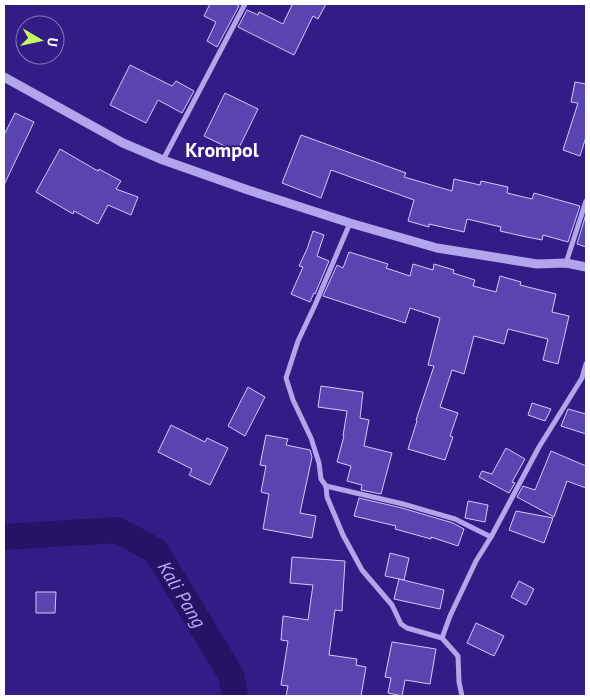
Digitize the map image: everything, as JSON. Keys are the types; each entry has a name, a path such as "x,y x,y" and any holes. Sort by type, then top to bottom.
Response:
{"street":[{"path":"163,160 245,4"},
{"path":"4,77 123,144 248,190 350,223 437,248 537,264 566,263 586,267"},
{"path":"566,263 586,201"},
{"path":"350,223 298,341 286,378 293,400 311,438 319,463 321,479 326,486 327,497 343,535 362,570 392,605 401,624 407,628 442,638 458,656 459,682 462,696"},
{"path":"442,638 450,616 476,561 491,537 539,447 582,378 586,364"},
{"path":"326,486 403,504 455,519 491,537"}],"building":[{"path":"210,4 235,4 239,6 217,47 207,41 216,22 204,16"},
{"path":"291,4 326,4 318,19 313,16 294,55 238,27 247,10 258,15 259,12 283,24"},
{"path":"130,65 172,86 176,81 194,91 182,113 158,100 146,123 110,105"},
{"path":"575,82 586,84 586,137 580,156 563,150 578,103 571,102"},
{"path":"225,93 258,109 237,152 204,136"},
{"path":"15,113 34,122 4,185 4,135"},
{"path":"301,135 406,173 404,177 452,191 454,179 480,185 481,181 508,187 507,193 532,199 534,193 580,206 568,242 543,235 542,240 500,231 501,227 467,219 464,232 429,224 429,227 408,221 414,200 331,170 321,198 282,183"},
{"path":"60,149 98,171 99,169 121,181 116,189 138,197 131,215 108,205 98,224 74,211 73,214 36,192"},
{"path":"586,214 586,247 577,244"},
{"path":"313,231 324,235 317,256 329,261 310,302 291,294 303,267 299,266"},
{"path":"349,252 388,264 386,268 410,276 413,264 433,270 434,264 454,270 453,273 475,280 473,286 496,292 500,276 521,282 520,285 556,294 552,312 569,316 558,364 543,360 548,339 508,329 504,344 474,336 464,374 452,370 440,407 458,413 450,436 453,437 445,460 408,449 434,366 428,365 440,318 410,308 405,323 323,296 337,265 343,268"},
{"path":"321,386 363,392 360,418 369,420 364,446 392,453 381,494 361,490 362,485 347,481 351,466 337,462 344,436 347,411 318,407"},
{"path":"248,387 265,397 245,436 228,426"},
{"path":"532,403 551,409 545,421 528,415"},
{"path":"568,409 586,414 586,434 561,426"},
{"path":"171,425 205,442 207,438 228,448 210,485 189,475 192,469 158,452"},
{"path":"266,435 288,439 286,445 310,450 312,457 300,513 316,516 312,538 263,529 269,494 261,492 266,466 260,465"},
{"path":"506,448 525,459 512,482 515,483 509,493 479,477 482,471 492,474"},
{"path":"551,451 586,466 586,488 567,481 554,517 517,497 523,486 535,490"},
{"path":"359,498 453,523 464,529 458,546 431,537 431,539 395,529 396,526 354,516"},
{"path":"468,501 488,505 485,522 465,518"},
{"path":"516,511 553,518 544,543 509,530"},
{"path":"390,553 409,558 404,580 385,576"},
{"path":"292,557 345,561 342,611 335,610 329,655 357,659 356,665 366,667 361,696 286,696 288,686 281,685 288,641 281,640 283,616 308,620 313,585 290,583"},
{"path":"399,579 444,590 440,609 394,599"},
{"path":"519,581 534,589 526,605 511,597"},
{"path":"36,592 56,592 55,613 36,613"},
{"path":"476,623 504,636 494,656 467,643"},
{"path":"392,642 436,649 430,684 405,680 402,696 388,693 391,678 385,677"}],"waterway":[{"name":"Kali Pang","path":"4,537 117,530 156,551 231,675 235,696"}],"district":[{"name":"Krompol","path":"222,150"}]}
